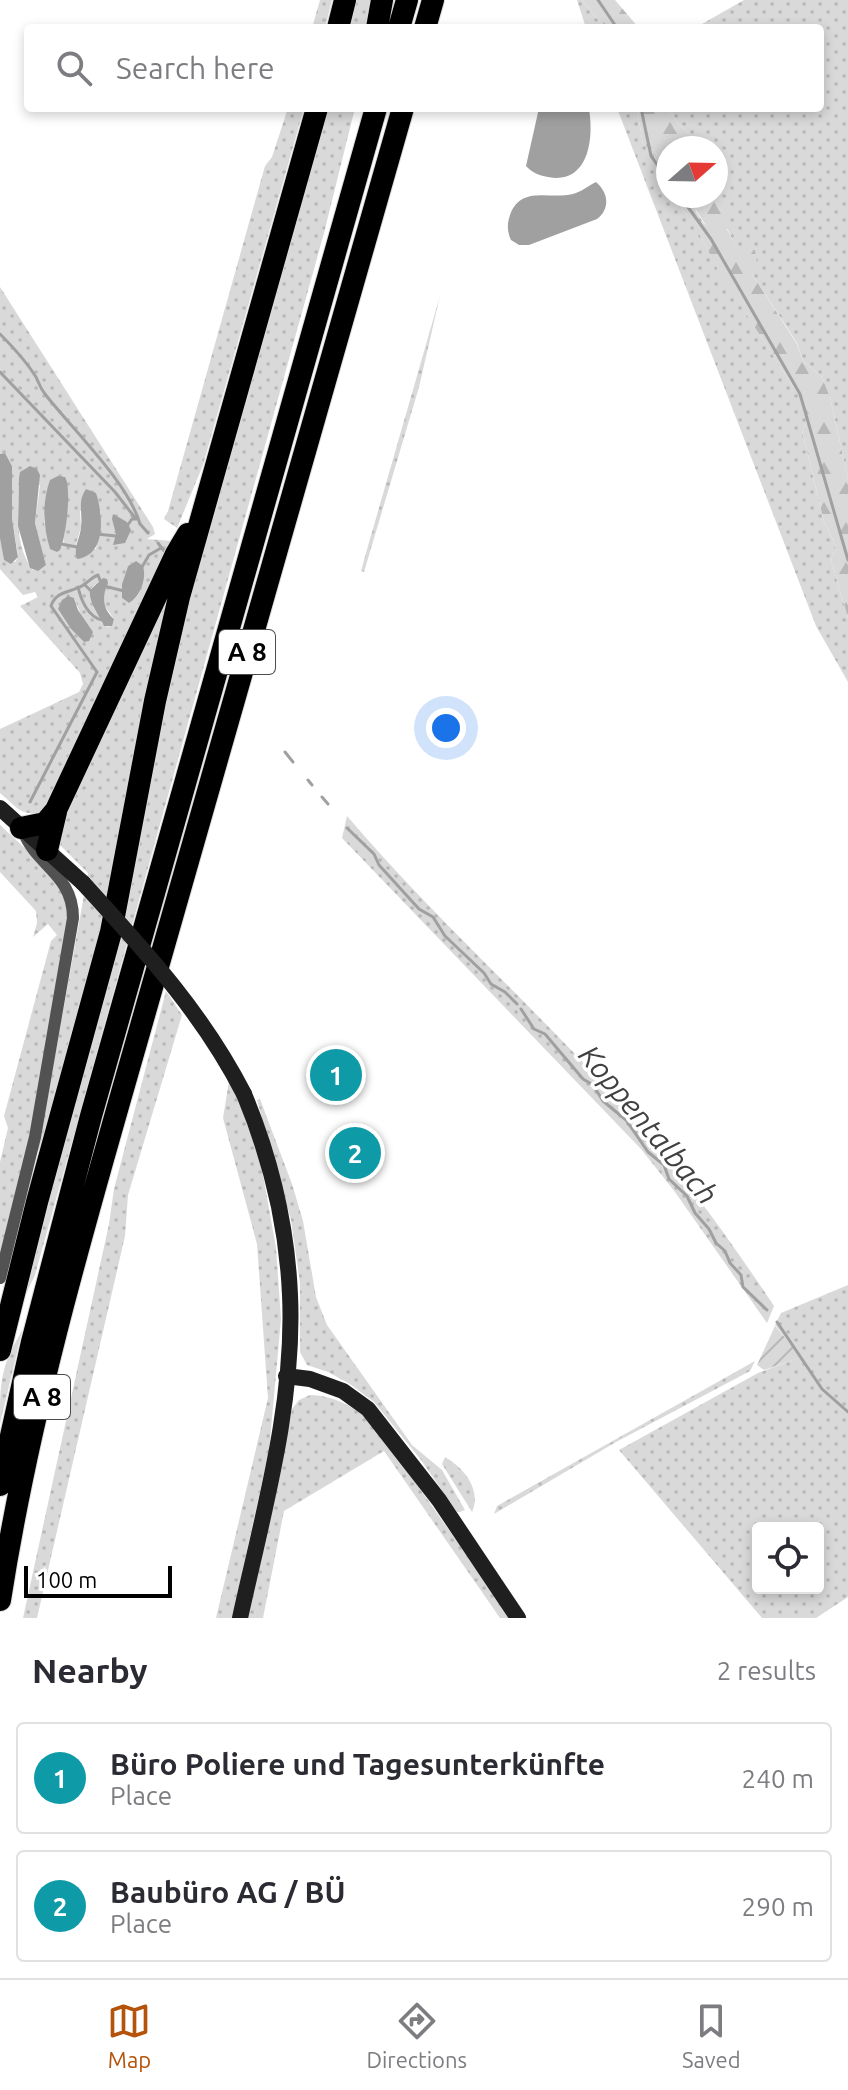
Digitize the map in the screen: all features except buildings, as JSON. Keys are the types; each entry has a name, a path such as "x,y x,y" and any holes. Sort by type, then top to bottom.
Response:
{"highway":[{"path":"339,24 345,0"},
{"path":"378,24 382,0"},
{"path":"400,24 407,0"},
{"path":"426,24 433,0"},
{"name":"A 8","path":"1,1345 111,932 162,667 203,509 316,112"},
{"name":"A 8","path":"358,170 353,139 359,112"},
{"name":"A 8","path":"0,1485 32,1342 91,1116 375,112"},
{"name":"A 8","path":"0,1600 36,1420 77,1256 402,112"},
{"path":"47,850 56,810 176,554 203,509"},
{"path":"21,828 45,823 56,810"}],"main road":[{"path":"0,808 83,883 189,1004 227,1061 244,1094 267,1153 284,1228 290,1297 286,1376 265,1508 240,1618"},
{"path":"286,1376 310,1379 334,1387 368,1409 439,1500 518,1618"}],"street":[{"path":"0,1278 35,1137 73,918 73,905 63,880 28,844 21,828"}],"green space":[{"path":"320,0 332,0 326,24 313,24"},
{"path":"352,0 377,0 373,24 346,24"},
{"path":"577,0 582,0 602,24 585,24"},
{"path":"582,0 615,0 636,24 602,24"},
{"path":"744,0 848,0 848,479 830,397 822,377 803,361 797,343 752,274 755,251 736,248 718,208 728,208 728,136 692,136 671,112 824,112 824,24 702,24"},
{"path":"287,112 303,112 203,465 177,528 164,519 265,166 272,157"},
{"path":"323,112 354,112 324,233 35,1275 25,1296 17,1304 174,654"},
{"path":"619,112 638,112 643,145 656,153 656,208 682,208 687,215 695,210 705,225 700,235 720,273 802,400 807,422 802,430 824,522 836,546 831,560 848,618 848,682 816,626"},
{"path":"638,112 671,112 692,136 656,136 656,153 643,145"},
{"path":"682,208 727,208 732,226 727,229 736,247 755,250 758,270 752,274 797,344 803,361 822,377 830,397 848,479 848,618 831,560 836,546 824,522 802,430 807,422 802,400 720,274 700,235 705,224 696,210 687,215"},
{"path":"0,287 153,527 155,534 147,539 173,541 46,811 38,813 20,810 0,793 0,729 79,692 83,684 80,673 20,606 38,597 35,592 23,595 0,569 0,527 4,560 15,562 18,557 12,518 12,466 5,453 0,454","holes":["19,478 40,485 35,523 46,565 33,570 22,549 18,526","48,488 68,498 63,546 50,549 44,522","80,511 101,511 96,549 75,548 81,527","136,561 140,589 129,603 122,598 122,584 128,566","103,578 107,587 103,591 104,605 114,619 108,627 102,623 90,589","74,598 81,615 84,642 58,609"]},
{"path":"440,296 419,387 364,572 361,571"},
{"path":"178,565 117,876 41,1150 38,1150 88,873 60,845 56,836"},
{"path":"347,816 412,888 583,1062 659,1148 774,1306 767,1323 641,1149 342,838"},
{"path":"0,825 57,878 70,909 31,1139 0,1261 0,1162 8,1128 4,1116 51,941 57,935 48,924 33,937 36,911 0,872"},
{"path":"166,991 182,1015 128,1195 125,1236 37,1618 23,1618 114,1189"},
{"path":"229,1081 257,1141 276,1248 281,1319 269,1451 232,1618 216,1618 268,1398 257,1244 223,1118"},
{"path":"260,1099 303,1221 316,1297 327,1325 412,1445 442,1470 465,1510 457,1512 421,1460 374,1402 350,1384 307,1365 300,1352 300,1283 291,1220 257,1100"},
{"path":"848,1285 848,1597 816,1618 762,1618 619,1450 758,1373 801,1357 775,1325 781,1313"},
{"path":"775,1326 802,1357 764,1370 757,1365"},
{"path":"22,1331 0,1424 3,1376 9,1355"},
{"path":"755,1361 750,1371 616,1442 494,1514 497,1506"},
{"path":"310,1395 343,1403 372,1421 511,1618 500,1618 384,1451 284,1511 263,1618 246,1618 292,1409 299,1400"},
{"path":"445,1457 465,1473 473,1488 472,1512 442,1464"}],"shaded area":[{"path":"538,112 589,112 586,157 572,174 562,178 548,177 526,166"},
{"path":"596,182 606,201 604,211 597,219 529,245 519,245 511,240 509,218 521,200 573,194"},
{"path":"5,453 12,466 12,518 18,557 11,564 4,560 0,538 0,454"},
{"path":"30,466 37,469 40,475 35,523 46,565 38,571 30,568 18,526 20,472"},
{"path":"65,477 68,502 64,535 57,552 50,549 44,514 50,480"},
{"path":"86,489 96,493 100,532 94,550 77,559 81,503"},
{"path":"113,514 127,522 131,530 125,543 113,545 116,534"},
{"path":"136,561 143,566 143,582 129,603 122,598 122,584 128,566"},
{"path":"103,578 108,583 104,602 114,619 112,626 104,626 91,599 90,590"},
{"path":"68,596 74,598 93,632 89,641 84,642 71,629 58,609"}],"waterway":[{"path":"598,0 614,24"},
{"path":"642,112 651,156 656,163"},
{"path":"689,208 711,239 800,394 848,560"},
{"path":"0,334 28,365 45,394 112,474 134,508 140,524"},
{"name":"Koppentalbach","path":"0,372 115,492 136,519"},
{"path":"127,526 132,519 137,519"},
{"name":"Koppentalbach","path":"141,525 148,533"},
{"path":"96,534 116,536"},
{"name":"Koppentalbach","path":"158,543 164,551"},
{"path":"61,544 77,547"},
{"path":"142,567 149,555 161,548"},
{"path":"30,802 97,672 51,606 62,594 98,575 100,580"},
{"path":"84,584 90,590"},
{"path":"104,586 124,591"},
{"path":"78,587 89,612 102,620"},
{"name":"Koppentalbach","path":"285,752 293,762"},
{"name":"Koppentalbach","path":"308,780 312,785"},
{"name":"Koppentalbach","path":"322,797 328,804"},
{"name":"Koppentalbach","path":"347,828 374,854 379,865 419,909 433,917 445,936 484,973 491,984 517,1004"},
{"name":"Koppentalbach","path":"521,1009 534,1029 545,1034 583,1079 593,1085 603,1101 626,1120 648,1152 664,1165 669,1179 687,1196 695,1213 741,1275 743,1287 767,1310"},
{"name":"Koppentalbach","path":"777,1322 822,1389 848,1412"}],"place":[{"name":"Büro Poliere und Tagesunterkünfte","path":"336,1075"},
{"name":"Baubüro AG / BÜ","path":"355,1153"}]}
